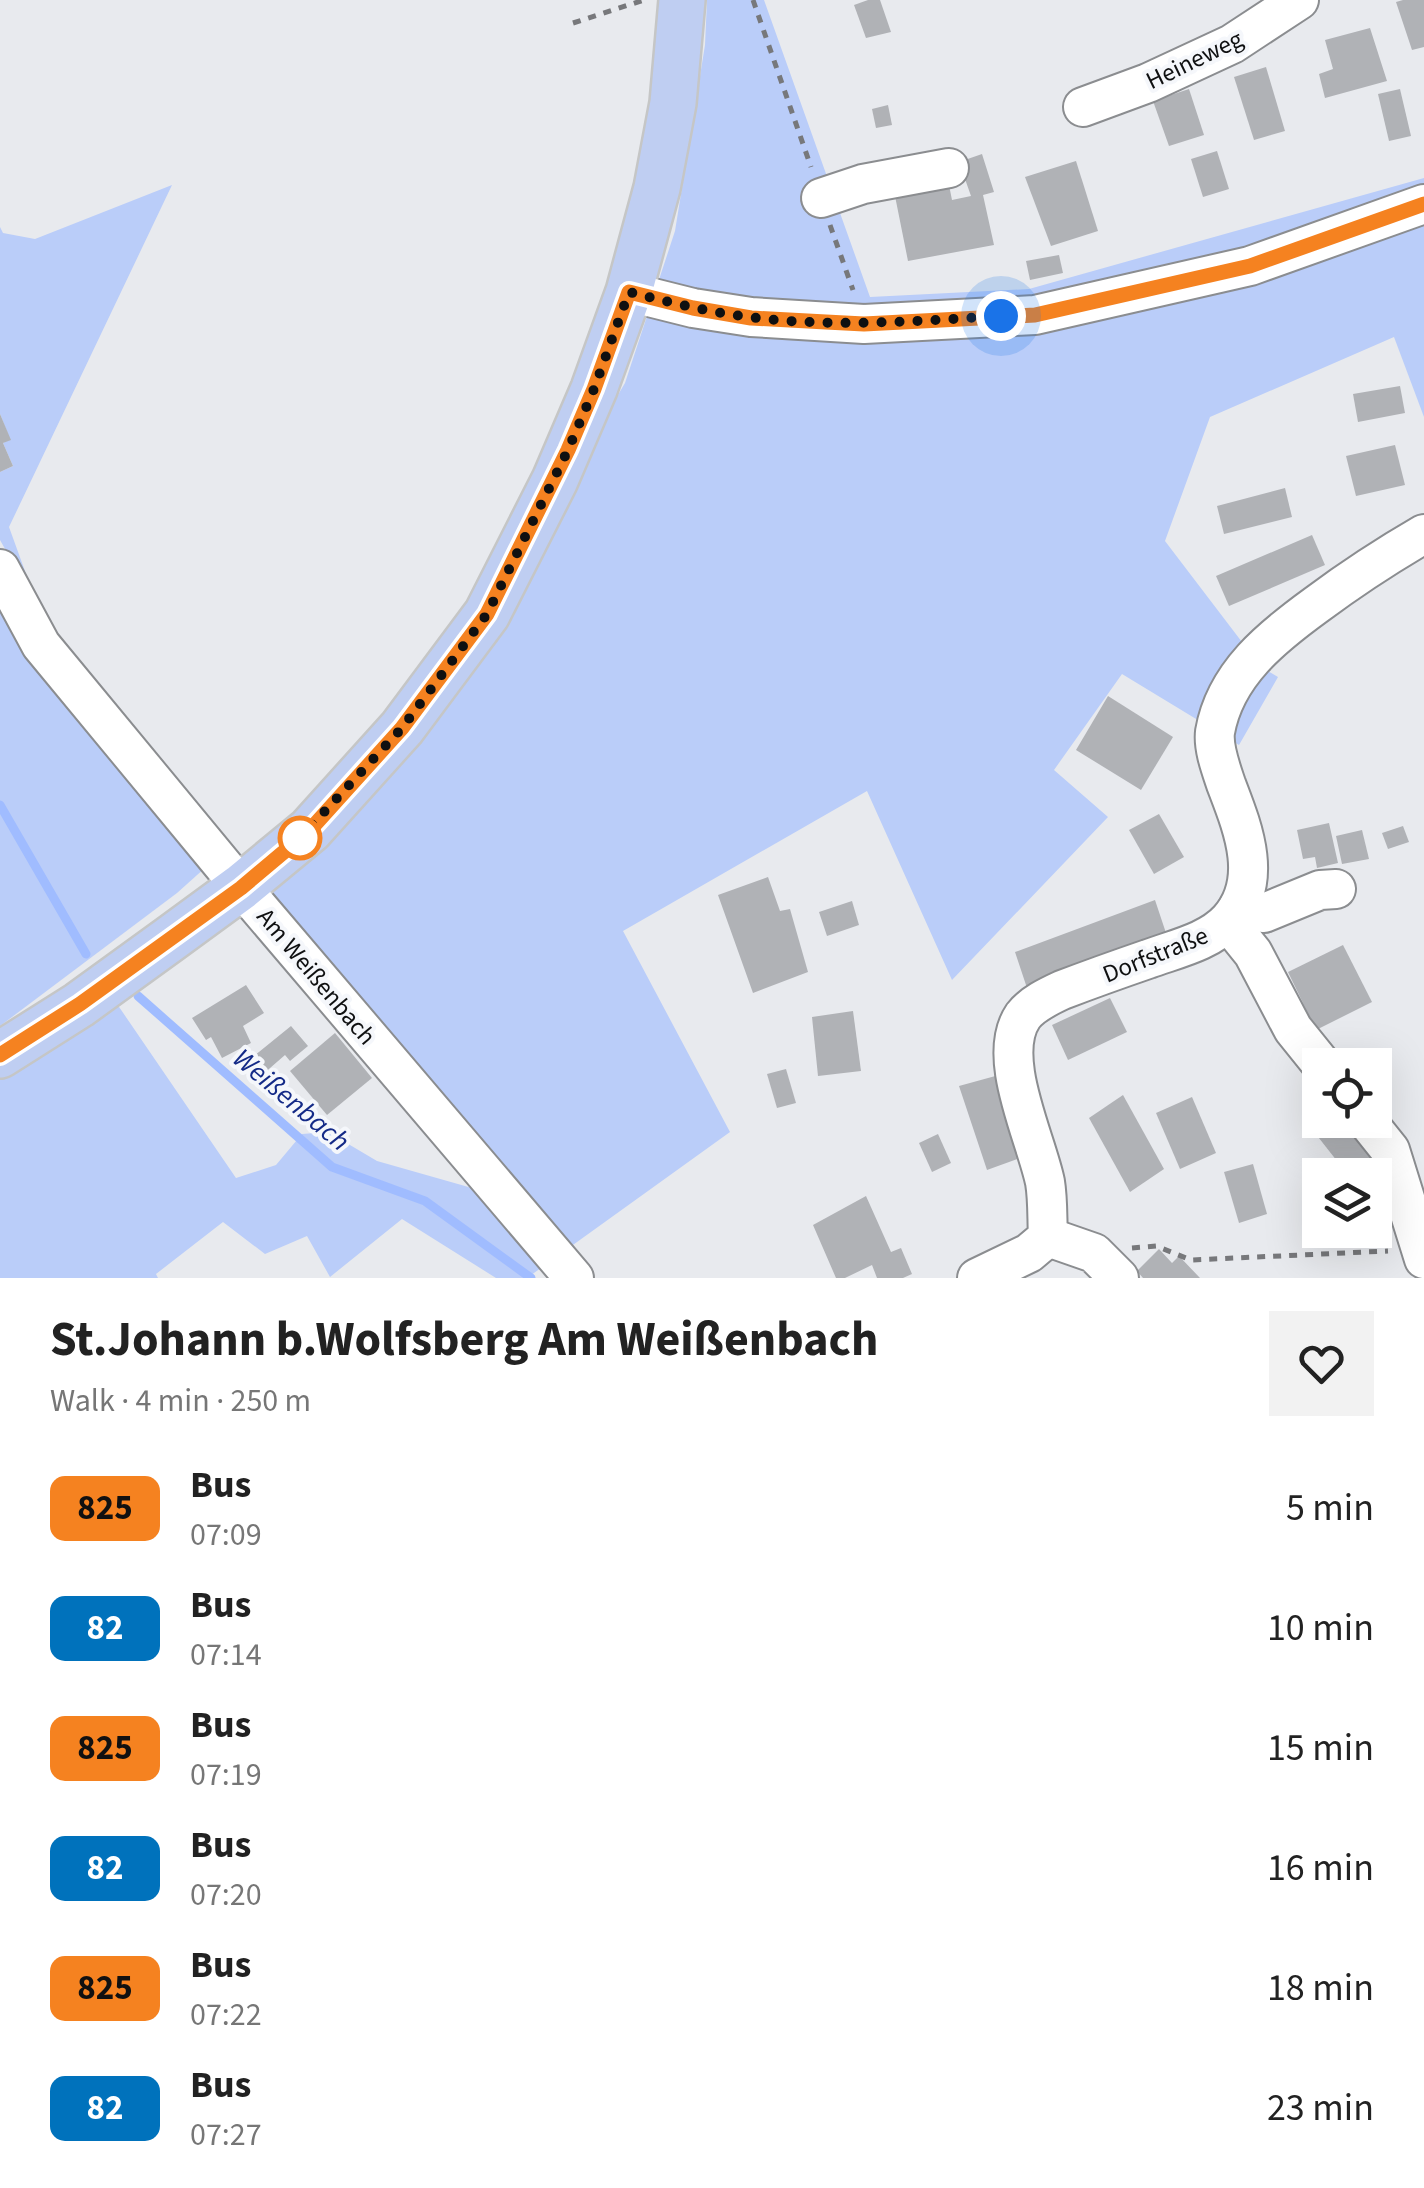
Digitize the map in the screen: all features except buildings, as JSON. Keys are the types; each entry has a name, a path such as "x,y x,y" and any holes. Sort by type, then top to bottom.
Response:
{"main road":[{"path":"0,1055 80,1004 241,888 310,830 402,728 487,614 562,462 594,389 629,292 658,188 673,103 682,0"}],"street":[{"name":"Heineweg","path":"1083,107 1232,44 1299,0"},
{"path":"821,198 862,184 949,168"},
{"path":"629,292 751,318 864,324 1035,315 1250,266 1424,204"},
{"path":"1233,915 1246,888 1248,863 1246,835 1220,766 1214,736 1223,706 1241,672 1272,638 1366,567 1424,534"},
{"name":"Am Weißenbach","path":"0,569 42,644 241,888 574,1278"},
{"path":"1233,915 1264,913 1320,890 1336,889"},
{"path":"1233,915 1293,1030 1308,1048"},
{"name":"Dorfstraße","path":"1048,1237 1045,1184 1014,1070 1013,1049 1024,1015 1062,990 1205,938 1233,915"},
{"path":"1380,1138 1390,1150 1422,1254"},
{"path":"977,1278 1029,1254 1048,1237 1094,1253 1119,1278"}],"path":[{"path":"573,23 644,0"},
{"path":"753,0 864,324"},
{"path":"1156,1246 1190,1260 1422,1254"}],"shaded area":[{"path":"707,0 764,0 870,297 1029,289 1424,178 1424,417 1394,337 1210,417 1165,541 1261,667 1278,677 1239,745 1122,674 1054,770 1108,817 952,980 867,791 623,931 730,1132 527,1278 496,1278 402,1219 330,1277 307,1236 265,1254 223,1222 156,1274 158,1278 0,1278 0,1076 115,1001 236,1178 276,1165 302,1134 328,1132 377,1161 479,1190 247,899 590,442 625,383 675,231 705,45"},
{"path":"172,185 9,527 38,607 0,540 0,472 13,466 3,443 10,439 0,414 0,227 3,233 35,239"},
{"path":"0,599 206,867 0,1026"}],"waterway":[{"name":"Weißenbach","path":"0,805 86,954"},
{"name":"Weißenbach","path":"138,996 332,1167 425,1201 531,1278"}],"bus line":[{"name":"825","path":"0,1055 80,1004 241,888 310,830 402,728 487,614 568,450 629,292 751,318 864,324 1035,315 1250,266 1424,204"}],"route":[{"path":"300,838 402,728 487,614 568,450 629,292 751,318 864,324 1001,316"}]}
